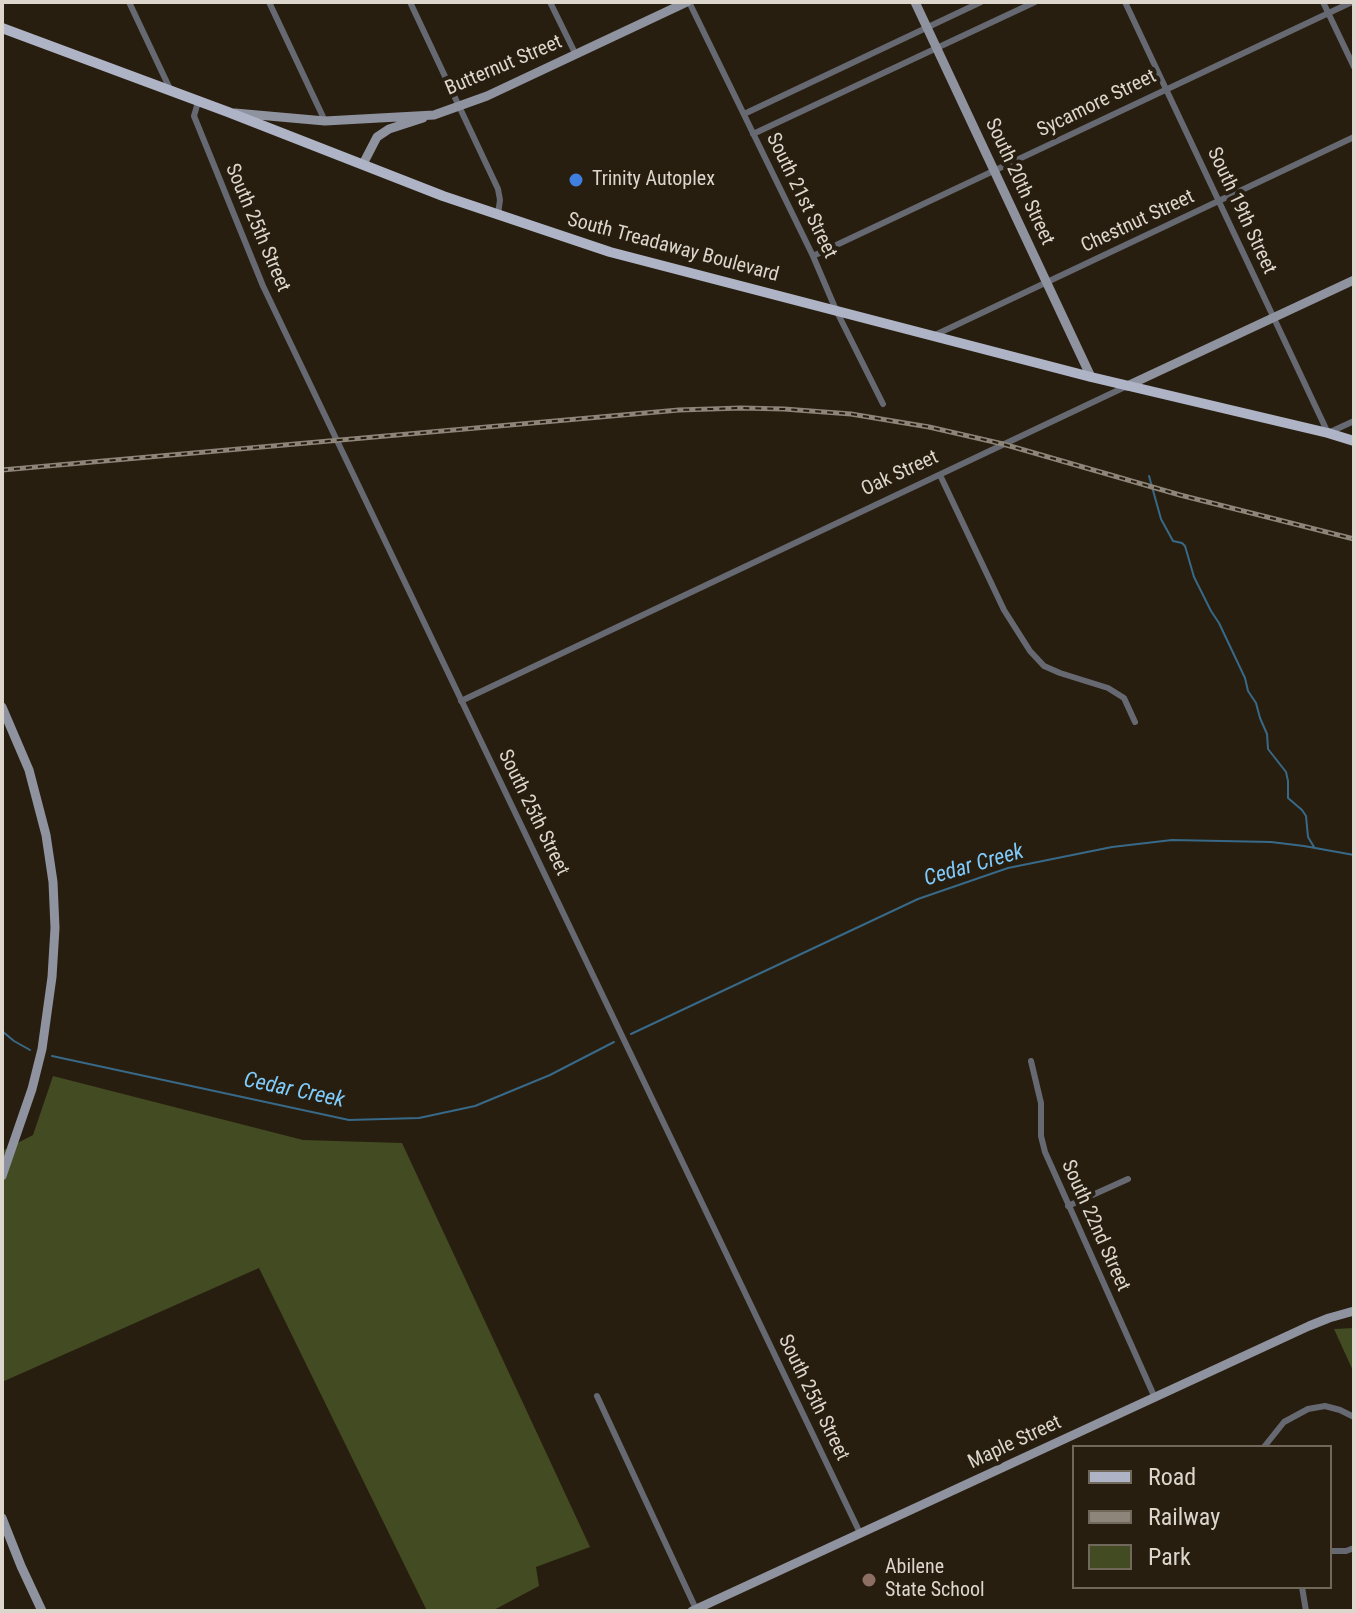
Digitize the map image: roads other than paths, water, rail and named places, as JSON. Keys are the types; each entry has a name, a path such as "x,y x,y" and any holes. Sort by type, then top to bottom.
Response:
{"main road":[{"name":"Butternut Street","path":"228,112 325,121 434,115 487,96 688,2"},
{"name":"South 20th Street","path":"915,2 1091,377"},
{"name":"South Treadaway Boulevard","path":"2,28 443,196 612,252 1091,377 1354,441"},
{"path":"363,164 377,137 389,129 434,115"},
{"name":"Oak Street","path":"1127,386 1354,280"},
{"path":"2,707 29,770 46,835 53,882 55,928 42,1049 32,1089 2,1176"},
{"name":"Maple Street","path":"694,1610 1309,1326 1354,1311"},
{"path":"2,1518 42,1611"}],"street":[{"path":"129,2 172,93"},
{"path":"269,2 325,121"},
{"path":"410,2 498,189 498,214"},
{"path":"550,2 576,55"},
{"name":"South 21st Street","path":"688,2 883,404"},
{"path":"744,114 981,2"},
{"path":"753,134 1023,4 1035,2"},
{"name":"South 19th Street","path":"1125,2 1328,433"},
{"path":"1323,2 1354,67"},
{"name":"Sycamore Street","path":"813,256 1352,2"},
{"name":"South 25th Street","path":"198,102 194,116 263,286 860,1533"},
{"name":"Chestnut Street","path":"935,335 1354,137"},
{"name":"Oak Street","path":"461,701 1127,386"},
{"path":"1328,433 1354,421"},
{"path":"940,475 1004,610 1030,651 1052,670 1108,688 1124,698 1135,722"},
{"name":"South 22nd Street","path":"1031,1061 1041,1103 1041,1136 1045,1152 1155,1398"},
{"path":"1068,1206 1128,1179"},
{"path":"597,1396 694,1610"},
{"path":"1266,1445 1284,1422 1308,1409 1325,1406 1354,1417"},
{"path":"1332,1551 1354,1548"},
{"path":"1302,1589 1306,1611"}],"waterway":[{"path":"1149,476 1161,519 1173,541 1185,546 1194,577 1256,703 1267,734 1268,749 1286,772 1288,798 1306,816 1308,837 1314,847"},
{"name":"Cedar Creek","path":"631,1034 918,899 1008,868 1112,847 1172,840 1271,842 1354,855"},
{"name":"Cedar Creek","path":"2,1031 30,1050"},
{"name":"Cedar Creek","path":"52,1056 349,1120 419,1118 475,1106 550,1075 614,1042"}],"railway":[{"path":"2,470 679,410 784,409 851,414 929,427 1003,444 1180,495 1354,539"}],"place":[{"name":"Trinity Autoplex","path":"576,180"},
{"name":"Abilene State School","path":"869,1580"}]}
